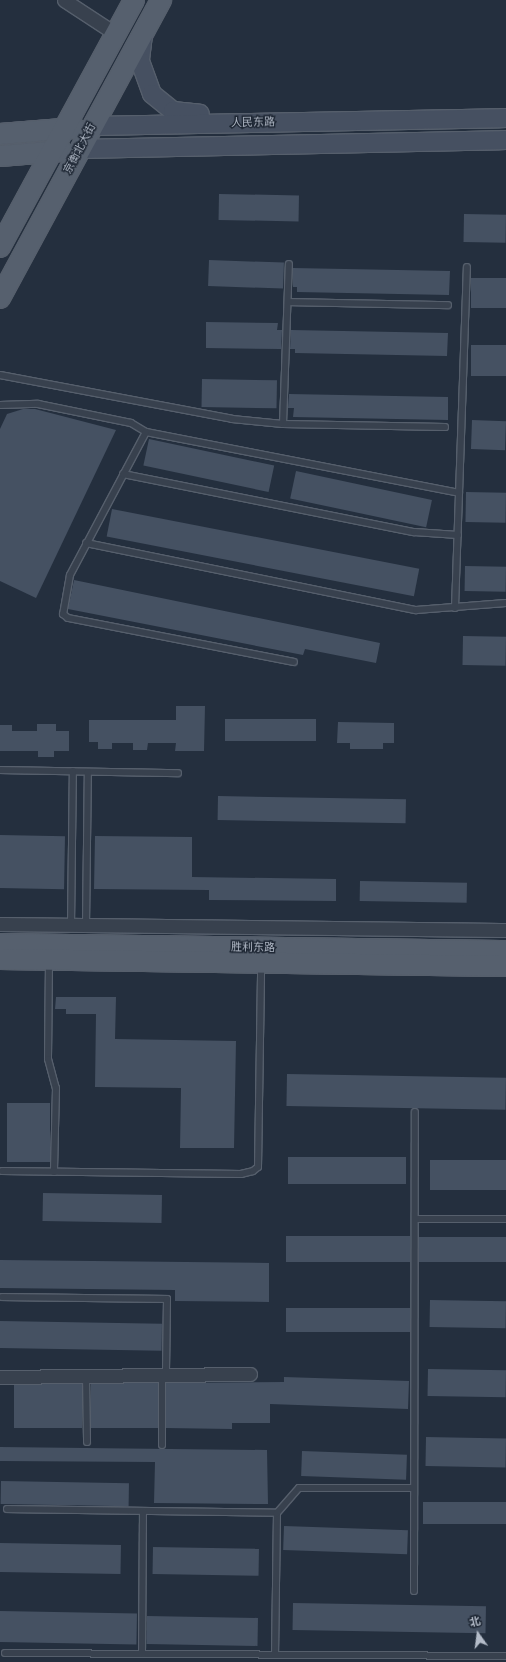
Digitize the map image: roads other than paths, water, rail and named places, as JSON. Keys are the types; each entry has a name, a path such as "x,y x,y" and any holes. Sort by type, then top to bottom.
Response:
{"main road":[{"path":"0,248 134,0"},
{"name":"京衡北大街","path":"0,298 161,0"},
{"path":"143,33 140,61 146,80 160,103 173,111 319,122"},
{"name":"人民东路","path":"0,134 93,126 506,118"},
{"name":"人民东路","path":"0,156 80,149 506,140"},
{"name":"胜利东路","path":"0,944 506,951"},
{"name":"胜利东路","path":"0,959 506,966"}],"street":[{"path":"64,0 116,34"},
{"path":"0,924 506,930"},
{"path":"0,1377 250,1374"}],"lane":[{"path":"283,424 289,264"},
{"path":"455,608 467,267"},
{"path":"288,302 448,305"},
{"path":"0,375 232,419 283,424 445,427"},
{"path":"0,405 38,404 130,423 146,432 459,493"},
{"path":"146,432 70,575 62,608 68,618 294,662"},
{"path":"123,474 414,532 458,535"},
{"path":"86,543 416,610 506,603"},
{"path":"0,770 178,773"},
{"path":"71,925 73,771"},
{"path":"86,925 88,772"},
{"path":"49,960 48,1059 56,1088 54,1172"},
{"path":"2,1171 241,1174 258,1167 261,962"},
{"path":"414,1591 415,1112"},
{"path":"415,1219 506,1219"},
{"path":"2,1297 168,1299 162,1445"},
{"path":"86,1376 87,1442"},
{"path":"275,1654 277,1513 299,1488 414,1488"},
{"path":"7,1509 277,1513"},
{"path":"142,1654 144,1511"},
{"path":"5,1653 506,1656"}]}
